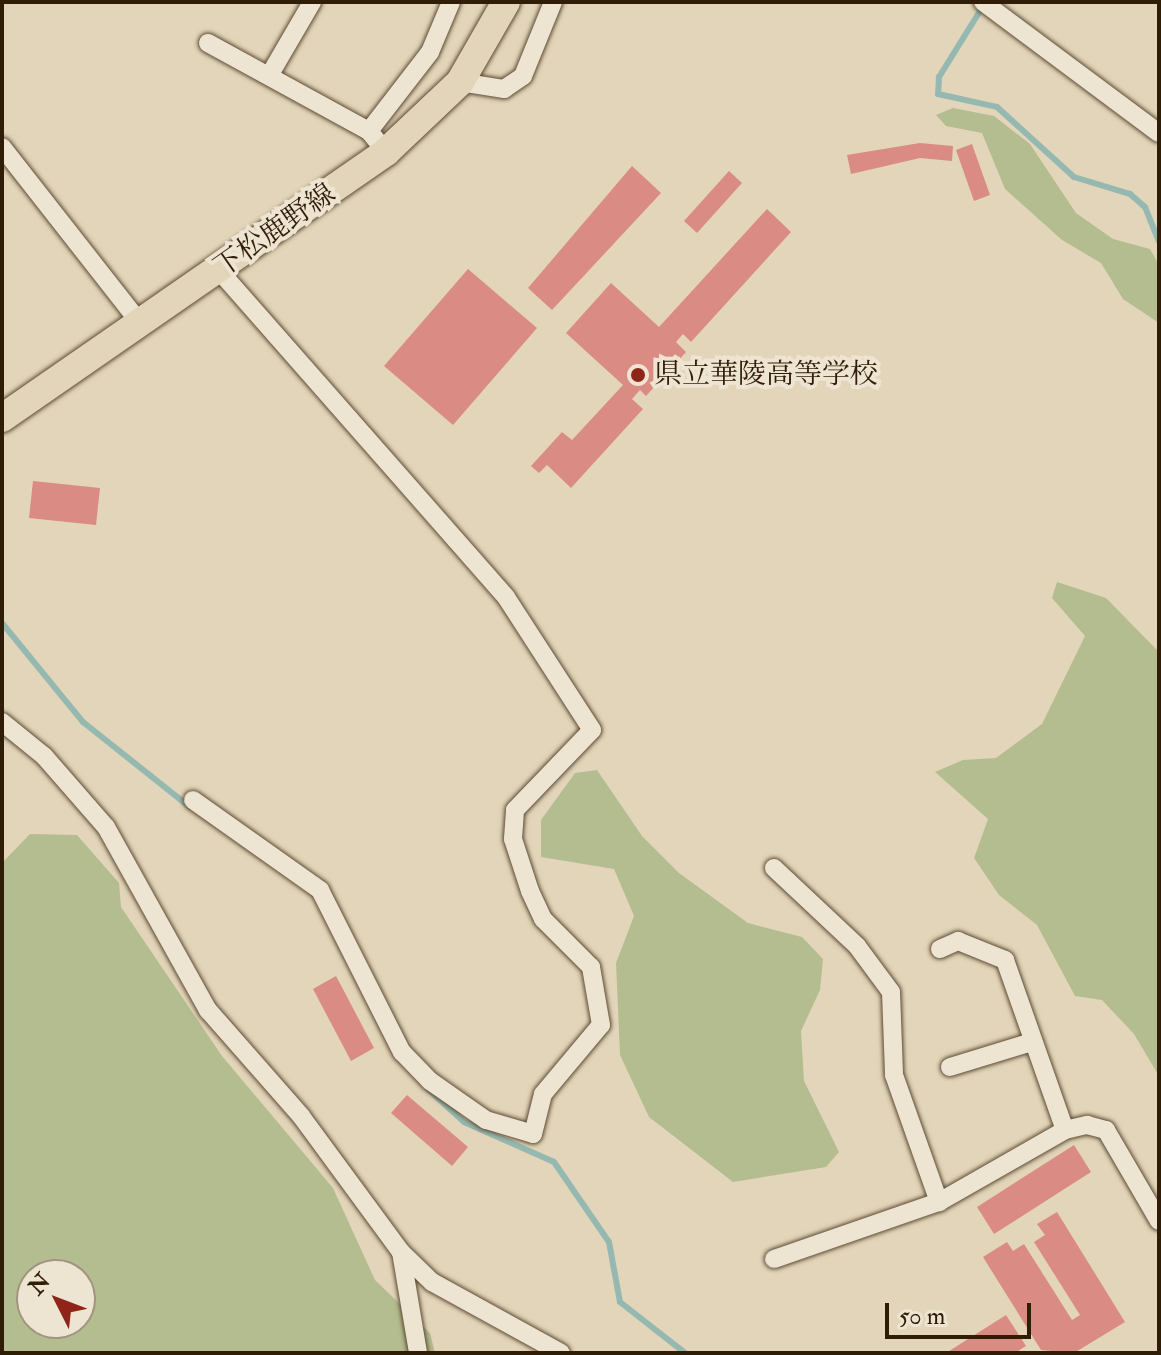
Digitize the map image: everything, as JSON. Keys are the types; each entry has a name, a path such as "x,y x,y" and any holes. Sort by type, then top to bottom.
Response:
{"main road":[{"name":"下松鹿野線","path":"2,418 219,270 378,142 460,82 506,2"}],"street":[{"path":"269,76 312,2"},
{"path":"208,43 378,142 430,52 451,2"},
{"path":"460,82 504,89 523,76 553,2"},
{"path":"983,2 1158,130"},
{"path":"2,147 140,323"},
{"path":"193,800 320,890 402,1052 430,1081 486,1120 533,1134 543,1094 601,1025 591,967 543,919 530,891 513,839 515,810 592,730 506,597 219,270"},
{"path":"2,722 44,756 106,827 208,1010 301,1116 401,1252 432,1282 561,1353"},
{"path":"774,868 857,946 891,992 894,1075 939,1202"},
{"path":"940,949 958,941 1005,960 1065,1130"},
{"path":"950,1067 1032,1042"},
{"path":"774,1259 939,1202 1065,1130 1106,1130 1159,1221"},
{"path":"401,1252 418,1353"}],"green space":[{"path":"953,108 994,116 1030,144 1076,213 1113,239 1150,249 1159,265 1159,323 1123,299 1101,263 1062,240 1005,189 982,133 946,126 936,115"},
{"path":"1057,582 1106,598 1159,652 1159,1076 1134,1034 1102,1000 1075,996 1037,925 999,895 974,858 988,819 935,772 963,760 996,758 1042,724 1085,636 1052,598"},
{"path":"597,770 642,836 679,873 748,923 802,937 823,959 820,990 801,1031 804,1081 839,1152 826,1167 733,1182 649,1117 620,1055 616,963 634,916 614,869 541,857 541,820 575,773"},
{"path":"30,834 77,835 119,883 121,907 222,1056 333,1188 375,1280 430,1333 435,1353 2,1353 2,863"}],"building":[{"path":"920,143 953,146 952,161 920,158 851,174 847,155"},
{"path":"972,144 990,195 974,201 956,150"},
{"path":"632,166 661,193 552,310 528,288"},
{"path":"729,171 742,183 697,233 684,221"},
{"path":"767,209 791,232 691,342 683,334 676,342 686,352 646,396 640,390 632,399 643,409 571,488 547,465 539,473 531,466 562,432 572,440 623,385 566,333 611,283 659,327"},
{"path":"468,269 537,328 453,425 384,366"},
{"path":"33,481 100,488 96,525 29,518"},
{"path":"336,976 374,1048 351,1061 313,989"},
{"path":"407,1095 468,1147 452,1166 391,1113"},
{"path":"1074,1145 1091,1172 994,1234 977,1207"},
{"path":"1057,1212 1125,1322 1074,1353 1041,1350 983,1257 1007,1242 1013,1251 1024,1244 1072,1320 1080,1315 1034,1242 1045,1235 1037,1224"},
{"path":"1006,1315 1026,1346 1015,1353 946,1353"}],"waterway":[{"path":"980,11 939,77 938,94 997,107 1074,177 1130,194 1145,207 1159,241"},
{"path":"2,623 83,722 190,807"},
{"path":"428,1089 464,1122 554,1162 609,1242 620,1302 685,1353"}],"place":[{"name":"県立華陵高等学校","path":"638,375"}]}
